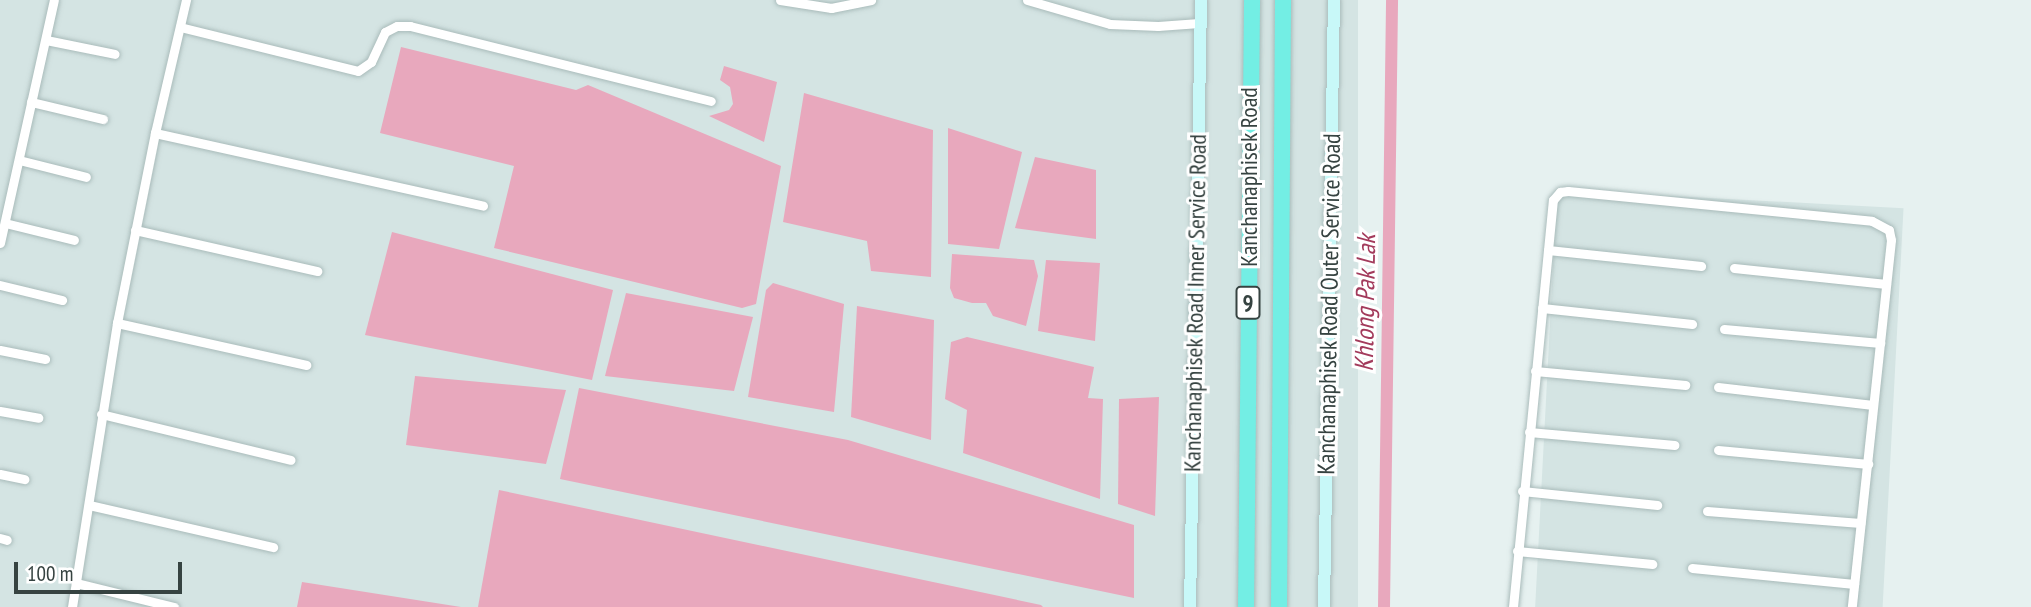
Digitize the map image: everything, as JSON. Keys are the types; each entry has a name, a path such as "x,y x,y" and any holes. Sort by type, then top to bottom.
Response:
{"highway":[{"name":"Kanchanaphisek Road","path":"1246,607 1252,0"},
{"name":"Kanchanaphisek Road","path":"1279,607 1283,0"}],"main road":[{"name":"Kanchanaphisek Road Inner Service Road","path":"1190,607 1201,0"},
{"name":"Kanchanaphisek Road Outer Service Road","path":"1324,607 1334,0"}],"street":[{"path":"0,243 54,0"},
{"path":"72,607 117,323 155,133 186,0"},
{"path":"780,0 831,8 871,0"},
{"path":"1027,0 1110,24 1158,26 1199,23"},
{"path":"180,27 358,71 371,62 385,32 397,26 410,26 711,101"},
{"path":"46,40 114,54"},
{"path":"31,102 103,118"},
{"path":"155,133 483,206"},
{"path":"19,160 86,177"},
{"path":"1513,607 1522,491 1553,200 1560,192 1872,221 1886,226 1891,240 1852,607"},
{"path":"5,223 74,240"},
{"path":"135,230 317,271"},
{"path":"1548,250 1701,265"},
{"path":"1734,268 1886,284"},
{"path":"0,285 62,300"},
{"path":"1542,308 1692,324"},
{"path":"117,323 306,365"},
{"path":"1724,329 1880,343"},
{"path":"0,350 45,359"},
{"path":"1535,371 1685,385"},
{"path":"1718,387 1873,405"},
{"path":"0,411 38,418"},
{"path":"101,414 291,460"},
{"path":"1529,432 1674,445"},
{"path":"1718,450 1868,464"},
{"path":"0,474 24,479"},
{"path":"1522,491 1657,505"},
{"path":"89,505 273,547"},
{"path":"1707,511 1861,523"},
{"path":"1517,551 1652,564"},
{"path":"1692,568 1854,584"},
{"path":"76,583 174,607"}],"shaded area":[{"path":"0,0 1358,0 1358,607 0,607"},
{"path":"401,47 576,90 588,85 781,166 756,304 742,308 494,248 514,166 380,133"},
{"path":"724,66 777,82 764,142 709,116 729,110 733,104 730,87 720,80"},
{"path":"804,93 933,130 931,277 871,271 867,241 783,222"},
{"path":"948,128 1022,152 999,249 948,244"},
{"path":"1035,157 1096,170 1096,239 1015,228"},
{"path":"1557,190 1904,208 1883,607 1535,607"},
{"path":"392,232 613,290 592,380 365,335"},
{"path":"952,254 1034,260 1038,276 1026,326 993,316 986,303 972,303 954,298 950,288"},
{"path":"1046,260 1100,263 1095,341 1038,331"},
{"path":"773,283 844,304 834,412 748,397 766,290"},
{"path":"626,293 753,317 734,391 605,376"},
{"path":"857,306 934,320 931,440 851,417"},
{"path":"967,337 1094,367 1088,398 1103,399 1100,499 963,453 967,410 945,399 951,342"},
{"path":"415,376 566,390 546,464 406,445"},
{"path":"579,388 848,440 1134,525 1134,598 560,479"},
{"path":"1159,397 1155,516 1118,504 1119,399"},
{"path":"499,490 1041,605 1043,607 478,607"},
{"path":"302,582 461,607 297,607"}],"waterway":[{"name":"Khlong Pak Lak","path":"1384,607 1392,0"}]}
